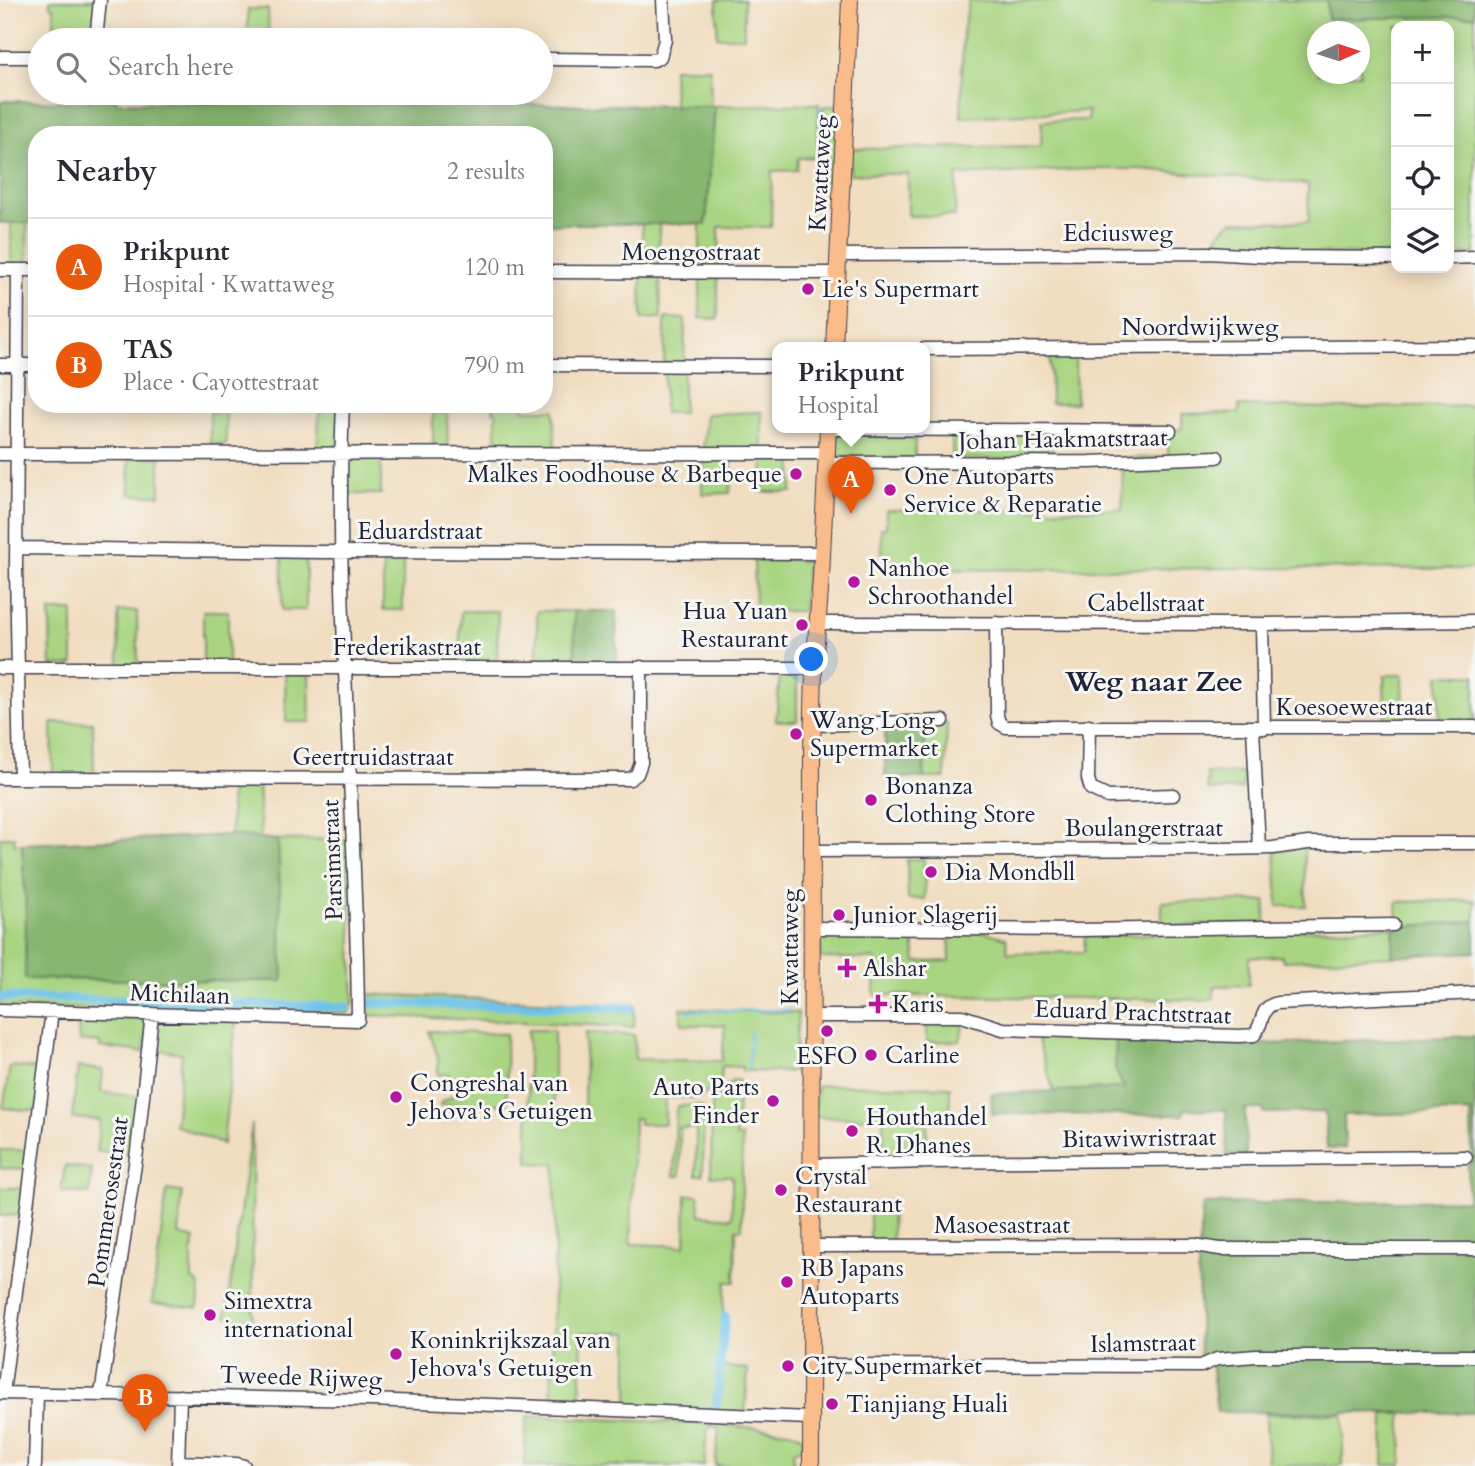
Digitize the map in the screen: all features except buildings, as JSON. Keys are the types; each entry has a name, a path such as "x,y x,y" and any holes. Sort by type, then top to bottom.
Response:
{"main road":[{"name":"Kwattaweg","path":"834,342 850,0"},
{"name":"Kwattaweg","path":"811,1466 814,668 828,433"}],"street":[{"path":"97,28 100,0"},
{"path":"553,60 654,60 660,57 665,40 663,0"},
{"path":"0,57 28,57"},
{"name":"Edciusweg","path":"839,255 1208,253 1277,257 1391,258"},
{"path":"1454,258 1475,257"},
{"path":"18,270 16,454 20,778"},
{"path":"0,271 28,270"},
{"name":"Moengostraat","path":"553,272 838,273"},
{"name":"Noordwijkweg","path":"930,349 1475,346"},
{"path":"0,365 28,365"},
{"path":"553,365 772,366"},
{"name":"Parsimstraat","path":"343,413 342,552 358,1020"},
{"path":"930,430 1170,431"},
{"name":"Johan Haakmatstraat","path":"0,454 341,453 1090,462 1217,457"},
{"name":"Eduardstraat","path":"17,548 822,553"},
{"name":"Cabellstraat","path":"817,623 1262,624 1475,621"},
{"name":"Koesoewestraat","path":"996,623 999,723 1006,727 1475,727"},
{"path":"1259,848 1262,624"},
{"name":"Geertruidastraat","path":"0,778 630,779 638,774 641,763 641,667"},
{"name":"Frederikastraat","path":"0,668 814,668"},
{"path":"814,725 943,721"},
{"path":"1089,725 1088,779 1091,789 1108,797 1173,795"},
{"name":"Boulangerstraat","path":"813,851 1259,848 1308,844 1475,843"},
{"path":"812,928 1080,930 1393,925"},
{"name":"Eduard Prachtstraat","path":"812,1016 962,1016 1003,1029 1240,1036 1254,1035 1260,1027 1263,1010 1268,1005 1277,1003 1475,993"},
{"name":"Michilaan","path":"0,1010 358,1020"},
{"path":"1,1393 52,1011"},
{"name":"Pommerosestraat","path":"101,1395 135,1164 152,1014"},
{"name":"Bitawiwristraat","path":"812,1165 1466,1157"},
{"name":"Masoesastraat","path":"811,1246 1194,1245 1220,1249 1475,1249"},
{"name":"Islamstraat","path":"810,1365 1200,1366 1217,1359 1256,1356 1475,1356"},
{"name":"Tweede Rijweg","path":"1,1393 516,1404 810,1418"},
{"path":"35,1466 37,1394"},
{"path":"180,1396 178,1464 244,1466"}],"green space":[{"path":"50,0 97,0 96,26 54,28 54,8 50,6"},
{"path":"717,0 744,0 744,37 717,37"},
{"path":"1327,0 1328,19 1475,16 1475,254 1454,254 1454,21 1391,21 1391,255 1211,250 1220,232 1232,221 1309,222 1308,184 1141,169 957,175 955,216 908,216 908,174 850,174 851,149 1041,146 1042,121 1088,120 1088,111 961,117 963,32 969,1"},
{"path":"1327,0 1475,0 1475,16 1328,19"},
{"path":"248,9 268,9 269,28 248,28"},
{"path":"673,68 710,68 711,106 674,106"},
{"path":"0,101 28,101 28,105 715,106 706,224 553,224 553,126 28,126 28,223 0,223"},
{"path":"819,104 817,157 798,158 797,170 772,171 771,227 719,227 720,269 700,268 700,224 706,224 715,106"},
{"path":"823,106 838,106 837,181 820,180"},
{"path":"11,223 27,223 27,267 11,267"},
{"path":"642,224 659,224 659,269 642,269"},
{"path":"660,275 661,318 642,319 641,276"},
{"path":"700,278 718,278 718,319 700,318"},
{"path":"665,318 685,319 684,364 664,363"},
{"path":"1050,357 1075,357 1076,403 1051,403"},
{"path":"664,368 683,368 683,413 664,413"},
{"path":"1239,406 1475,406 1475,569 883,570 881,528 886,528 886,510 1122,509 1123,458 1168,457 1168,430 1182,429 1182,414 1239,413"},
{"path":"554,410 555,450 496,450 496,413 553,413"},
{"path":"762,412 762,450 703,451 706,414"},
{"path":"210,413 226,413 226,444 210,444"},
{"path":"319,413 341,413 336,449 317,450"},
{"path":"433,413 447,413 448,448 433,448"},
{"path":"837,433 915,433 915,459 837,457"},
{"path":"952,435 1052,435 1052,459 952,459"},
{"path":"160,456 160,495 130,495 129,457"},
{"path":"381,457 381,494 344,494 344,459"},
{"path":"764,457 793,457 792,492 762,492"},
{"path":"703,459 732,459 730,493 702,494"},
{"path":"282,555 306,555 306,610 282,610"},
{"path":"383,555 403,555 403,610 383,610"},
{"path":"754,560 807,561 803,611 755,611"},
{"path":"50,611 73,611 73,665 51,666"},
{"path":"118,611 137,611 138,665 119,665"},
{"path":"203,611 228,611 228,665 203,665"},
{"path":"461,611 498,611 497,664 459,664"},
{"path":"537,611 574,611 575,658 537,659"},
{"path":"574,611 616,611 617,662 575,662"},
{"path":"285,672 309,672 310,722 286,722"},
{"path":"780,673 797,674 797,721 776,721"},
{"path":"1384,675 1403,675 1404,724 1385,725"},
{"path":"1439,675 1475,675 1475,724 1440,725"},
{"path":"93,722 94,775 53,775 52,723"},
{"path":"947,722 945,778 924,778 925,723"},
{"path":"925,723 924,778 885,778 885,732 895,724"},
{"path":"1207,773 1243,773 1243,789 1207,790"},
{"path":"230,782 258,782 261,839 231,835"},
{"path":"231,835 278,840 283,981 25,979 26,911 22,844"},
{"path":"0,837 14,837 15,844 22,844 26,979 282,981 278,840 348,839 354,1002 348,1014 0,1007"},
{"path":"354,841 360,841 365,994 635,1005 634,1027 363,1015"},
{"path":"1304,847 1306,906 1278,906 1275,850"},
{"path":"907,859 924,859 925,899 908,899"},
{"path":"1475,900 1475,921 1398,927 1397,902"},
{"path":"1266,901 1265,923 1162,927 1162,902"},
{"path":"1475,921 1475,952 1392,956 1394,927"},
{"path":"1394,927 1392,956 1283,961 1282,956 1249,957 1249,985 1215,986 1213,1000 874,995 875,959 821,958 820,931 912,931 916,962 950,961 949,931 984,932 1006,938 1008,953 1084,952 1085,936"},
{"path":"681,1008 798,1013 794,1072 742,1071 742,1067 722,1066 721,1081 700,1098 665,1097 665,1124 639,1124 639,1118 634,1118 631,1244 685,1246 686,1195 699,1195 700,1215 732,1218 732,1176 711,1176 712,1106 724,1088 734,1080 739,1081 736,1137 742,1137 742,1229 736,1229 735,1282 726,1282 712,1413 628,1407 628,1333 582,1332 580,1405 551,1403 555,1164 528,1163 528,1030 554,1030 554,1109 584,1110 585,1033 634,1035 635,1059 722,1061 725,1025 686,1025 681,1023"},
{"path":"77,1016 142,1018 147,1026 144,1052 100,1047 100,1043 79,1041"},
{"path":"155,1019 236,1021 223,1144 175,1125 182,1053 152,1049"},
{"path":"926,1021 964,1022 960,1041 927,1042"},
{"path":"429,1031 506,1034 507,1104 440,1105 454,1094 457,1083 448,1074 438,1075 438,1057"},
{"path":"1036,1035 1116,1036 1124,1088 1054,1092"},
{"path":"1116,1036 1239,1045 1475,1036 1475,1413 1217,1412 1211,1361 1200,1361 1198,1257 1203,1204 1468,1200 1468,1164 1472,1163 1471,1112 1344,1115 1345,1148 1327,1149 1325,1112 1264,1113 1263,1109 1245,1109 1246,1155 1227,1155 1226,1110 1184,1109 1184,1115 992,1114 991,1094 1124,1088 1115,1069"},
{"path":"10,1066 42,1069 37,1111 3,1108"},
{"path":"78,1067 103,1070 101,1092 140,1097 131,1155 96,1151 100,1120 72,1118"},
{"path":"817,1087 950,1087 950,1119 927,1119 927,1159 884,1160 883,1118 813,1117"},
{"path":"699,1105 704,1108 703,1175 696,1175 696,1128 680,1128 680,1176 674,1176 676,1110 678,1106"},
{"path":"252,1124 253,1321 226,1316"},
{"path":"0,1150 31,1150 29,1169 0,1168"},
{"path":"65,1166 92,1169 89,1194 61,1191"},
{"path":"0,1188 25,1188 21,1215 0,1216"},
{"path":"167,1190 182,1192 179,1235 195,1239 192,1279 200,1285 198,1308 152,1303"},
{"path":"891,1202 892,1246 870,1246 870,1203"},
{"path":"723,1367 748,1369 745,1415 719,1413"},
{"path":"1266,1414 1343,1414 1343,1465 1268,1466"},
{"path":"1384,1414 1402,1414 1402,1465 1383,1465"},
{"path":"527,1416 711,1424 791,1431 803,1437 803,1448 793,1452 794,1466 715,1466 719,1429 712,1426 707,1431 704,1466 524,1466"}],"waterway":[{"path":"819,177 821,108"},
{"path":"818,184 818,226"},
{"path":"0,997 347,1007"},
{"path":"366,1003 631,1008"},
{"path":"688,1011 789,1010"},
{"path":"748,1069 751,1032"},
{"path":"716,1409 725,1316"}],"place":[{"name":"Lie's Supermart","path":"808,289"},
{"name":"Malkes Foodhouse & Barbeque","path":"796,474"},
{"name":"One Autoparts Service & Reparatie","path":"890,490"},
{"name":"Prikpunt","path":"851,514"},
{"name":"Nanhoe Schroothandel","path":"854,582"},
{"name":"Hua Yuan Restaurant","path":"802,625"},
{"name":"Wang Long Supermarket","path":"796,734"},
{"name":"Bonanza Clothing Store","path":"871,800"},
{"name":"Dia Mondbll","path":"931,872"},
{"name":"Junior Slagerij","path":"839,915"},
{"name":"Alshar","path":"847,968"},
{"name":"Karis","path":"878,1004"},
{"name":"ESFO","path":"827,1031"},
{"name":"Carline","path":"871,1055"},
{"name":"Congreshal van Jehova's Getuigen","path":"396,1097"},
{"name":"Auto Parts Finder","path":"773,1101"},
{"name":"Houthandel R. Dhanes","path":"852,1131"},
{"name":"Crystal Restaurant","path":"781,1190"},
{"name":"RB Japans Autoparts","path":"787,1282"},
{"name":"Simextra international","path":"210,1315"},
{"name":"Koninkrijkszaal van Jehova's Getuigen","path":"396,1354"},
{"name":"City Supermarket","path":"788,1366"},
{"name":"Tianjiang Huali","path":"832,1404"},
{"name":"TAS","path":"145,1432"}],"district":[{"name":"Weg naar Zee","path":"1154,681"}]}
